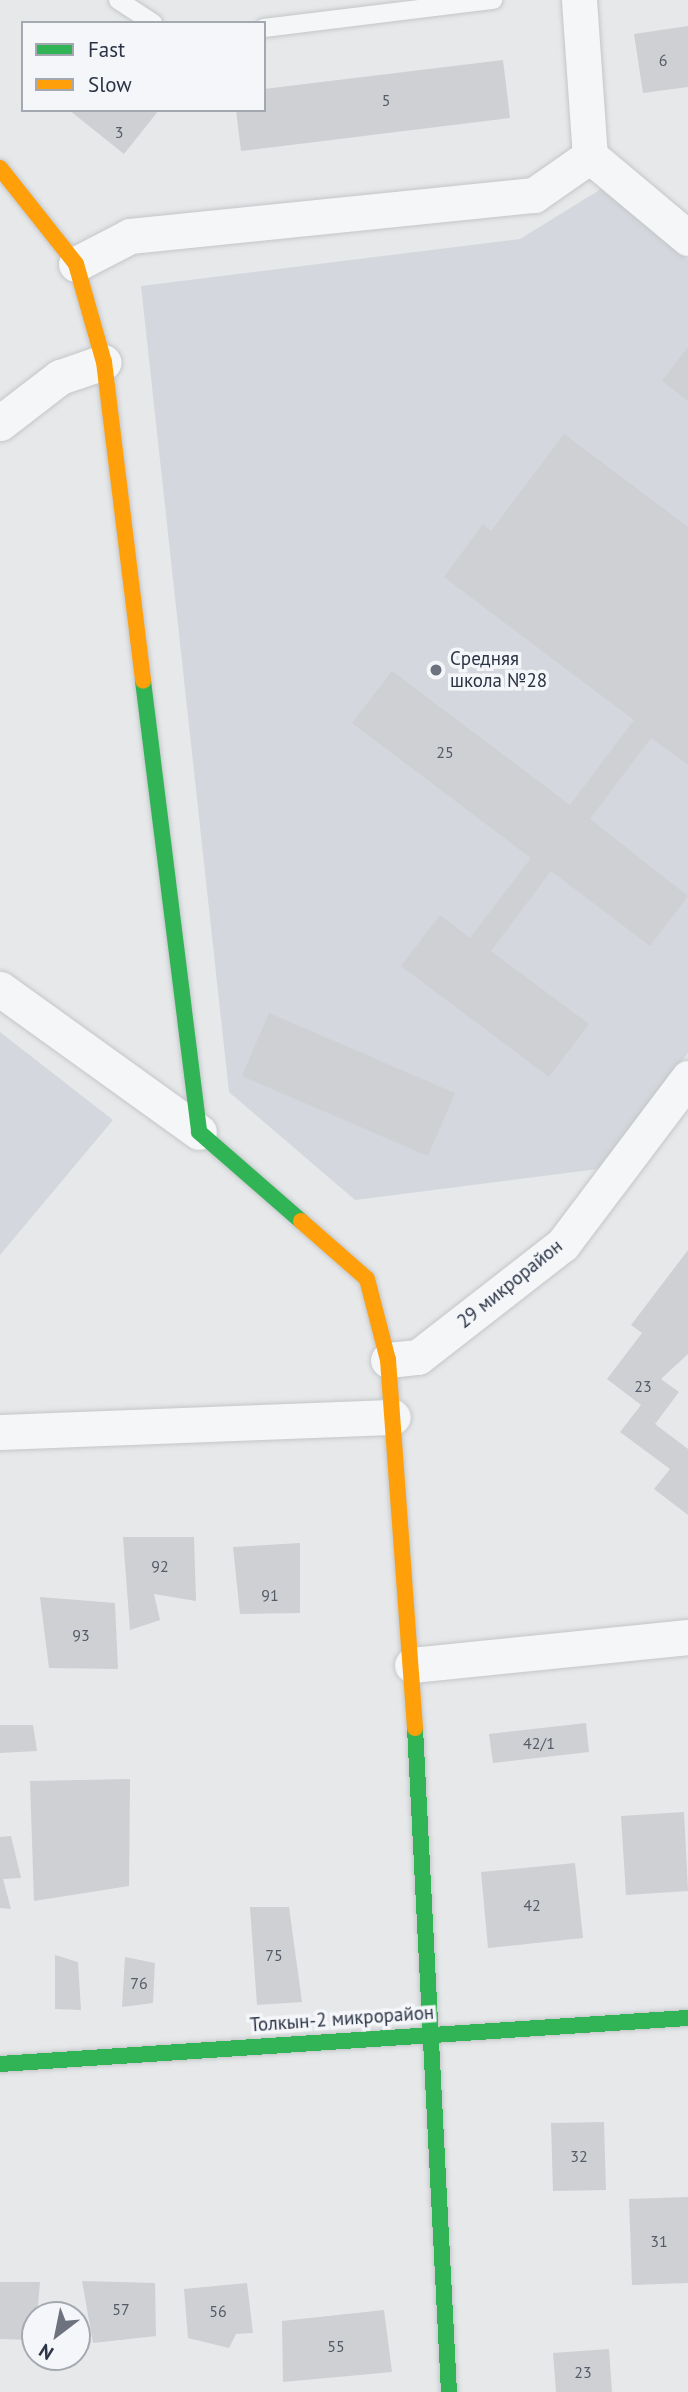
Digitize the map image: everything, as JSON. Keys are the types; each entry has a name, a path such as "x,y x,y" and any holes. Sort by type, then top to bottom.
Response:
{"street":[{"path":"579,0 590,156 688,238"},
{"path":"76,264 130,236 534,195 590,156"},
{"path":"0,168 76,264 104,362 199,1132"},
{"path":"0,423 60,377 104,362"},
{"path":"0,989 199,1132 367,1279 388,1360 412,1665 449,2392"},
{"name":"29 микрорайон","path":"388,1360 418,1357 563,1244 688,1078"},
{"path":"0,1432 393,1417"},
{"path":"412,1665 688,1637"},
{"name":"Толкын-2 микрорайон","path":"0,2064 432,2033 688,2018"}],"lane":[{"path":"118,0 150,21"},
{"path":"266,28 381,7 493,0"}],"shaded area":[{"name":"Средняя школа №28","path":"601,189 688,260 688,1053 598,1169 355,1200 229,1092 141,286 520,239"},
{"path":"0,1032 113,1120 0,1255"}],"building":[{"path":"688,26 688,87 643,93 634,34"},
{"path":"503,60 510,118 241,151 236,112 266,112 266,89"},
{"path":"72,112 157,112 124,154"},
{"path":"688,347 688,401 662,381"},
{"path":"564,434 688,527 688,765 651,738 590,819 688,896 650,946 551,871 491,951 589,1024 549,1077 401,966 440,915 470,938 531,858 352,723 392,671 570,805 634,720 444,577 483,524 491,531"},
{"path":"269,1013 455,1093 428,1156 242,1076"},
{"path":"688,1250 688,1354 661,1379 679,1392 655,1424 688,1449 688,1515 654,1489 670,1469 620,1432 641,1405 607,1379 642,1333 631,1325"},
{"path":"123,1537 194,1537 196,1601 154,1594 160,1620 130,1630"},
{"path":"300,1543 300,1613 240,1614 233,1547"},
{"path":"40,1597 115,1603 118,1669 49,1668"},
{"path":"586,1723 589,1752 493,1763 489,1734"},
{"path":"0,1725 33,1725 37,1751 0,1753"},
{"path":"130,1779 129,1886 34,1901 30,1781"},
{"path":"684,1812 688,1891 626,1895 621,1816"},
{"path":"11,1836 21,1878 3,1879 11,1909 0,1908 0,1837"},
{"path":"575,1863 583,1938 488,1948 481,1872"},
{"path":"250,1907 289,1907 302,2002 257,2005"},
{"path":"55,1955 78,1962 81,2010 55,2009"},
{"path":"125,1957 155,1963 153,2003 122,2007"},
{"path":"604,2122 606,2190 553,2191 551,2123"},
{"path":"688,2197 688,2283 632,2285 629,2199"},
{"path":"82,2281 155,2283 156,2336 93,2343 91,2301 86,2301"},
{"path":"0,2282 40,2282 38,2301 21,2301 21,2340 0,2339"},
{"path":"247,2283 253,2333 236,2334 229,2348 188,2338 184,2289"},
{"path":"384,2310 392,2372 283,2382 282,2321"},
{"path":"609,2349 612,2392 556,2392 553,2353"}],"traffic: fast":[{"path":"143,681 199,1132 301,1221"},
{"path":"415,1728 449,2392"},
{"path":"0,2064 688,2018"}],"traffic: slow":[{"path":"0,168 76,264 104,362 143,681"},
{"path":"301,1221 367,1279 388,1360 415,1728"}],"place":[{"name":"Средняя школа №28","path":"436,670"}]}
